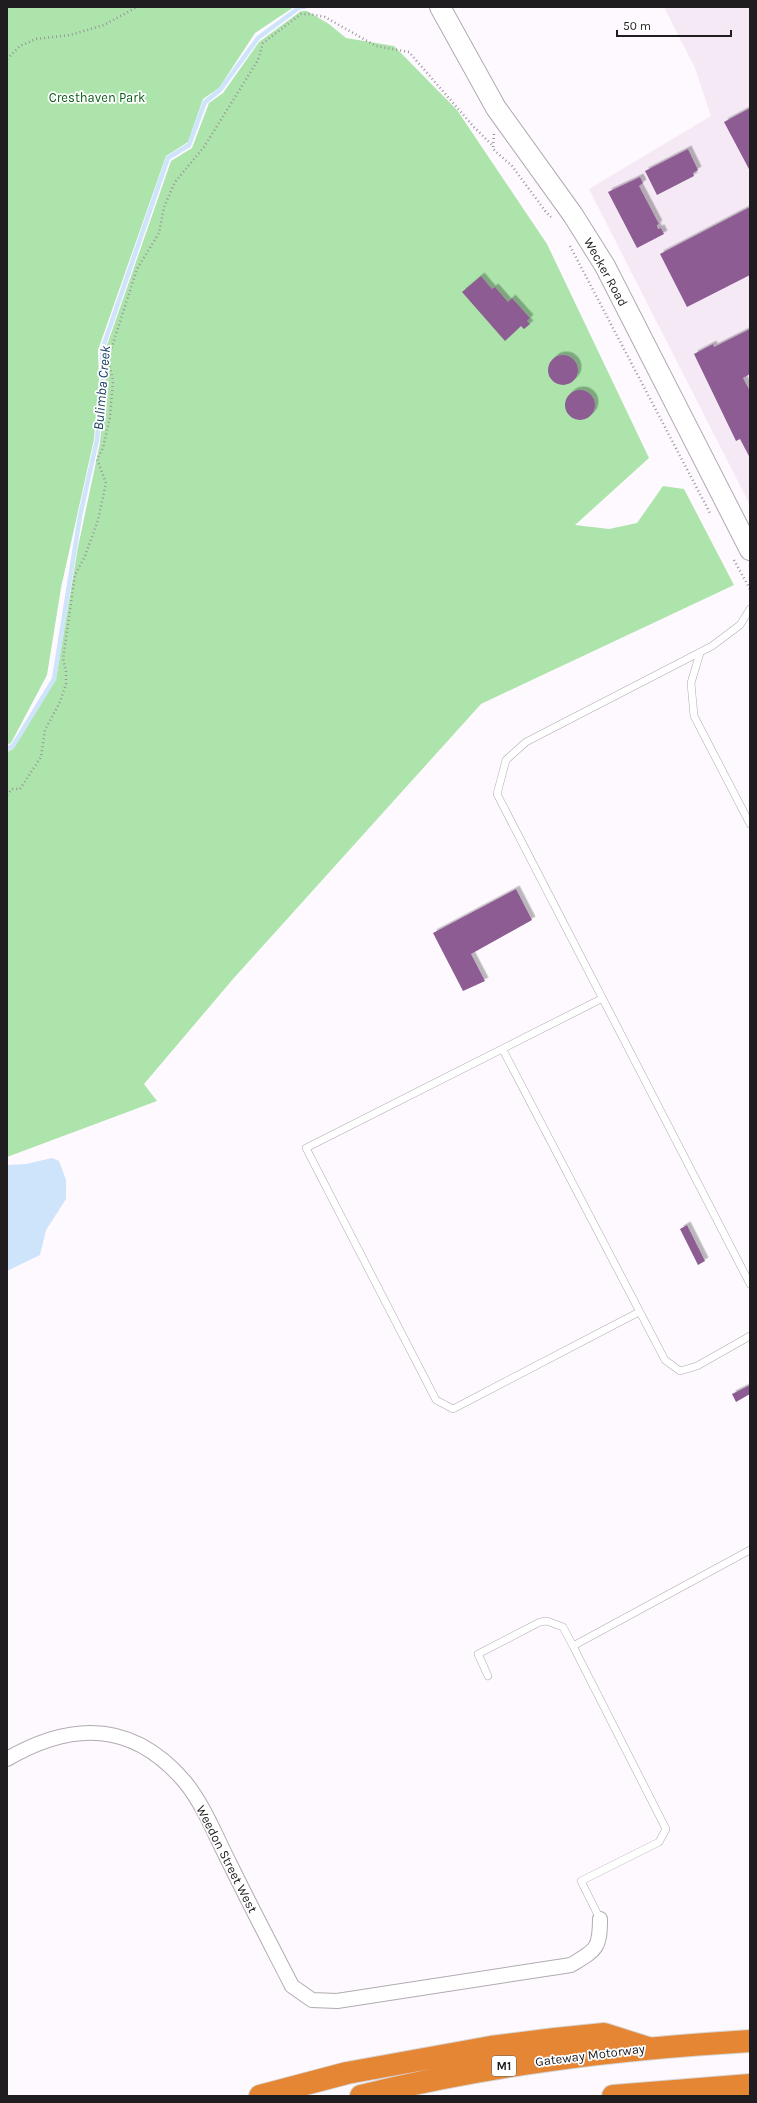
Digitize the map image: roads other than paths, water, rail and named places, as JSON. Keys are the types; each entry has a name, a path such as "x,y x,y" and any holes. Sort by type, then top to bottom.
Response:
{"highway":[{"path":"260,2096 348,2073 383,2066 491,2047 555,2039 604,2034 648,2048"},
{"name":"Gateway Motorway","path":"361,2096 516,2063 648,2048 750,2041"},
{"path":"613,2096 750,2085"}],"street":[{"name":"Wecker Road","path":"440,7 496,108 573,215 605,266 741,552"},
{"name":"Weedon Street West","path":"7,1759 27,1748 64,1734 99,1733 128,1738 157,1755 185,1783 210,1821 292,1986 312,2000 336,2001 570,1965 591,1953 600,1938 600,1918"}],"lane":[{"path":"750,609 740,625 712,646 526,742 506,760 497,794 601,999 750,1284"},
{"path":"700,653 691,683 694,716 750,824"},
{"path":"601,999 503,1050 306,1148 436,1400 454,1409 640,1312"},
{"path":"503,1050 665,1360 680,1371 698,1366 750,1336"},
{"path":"573,1646 750,1550"},
{"path":"488,1676 478,1654 540,1622 546,1621 562,1627 666,1829 658,1842 581,1882 600,1918"}],"water":[{"path":"52,1158 59,1161 66,1180 66,1199 46,1230 40,1255 7,1271 7,1165 26,1164"}],"waterway":[{"name":"Bulimba Creek","path":"7,749 13,746 54,679 80,516 97,440 103,382 102,350 168,158 189,145 205,102 220,90 258,38 300,7 304,7"}],"park label":[{"name":"Cresthaven Park","path":"97,97"}]}
